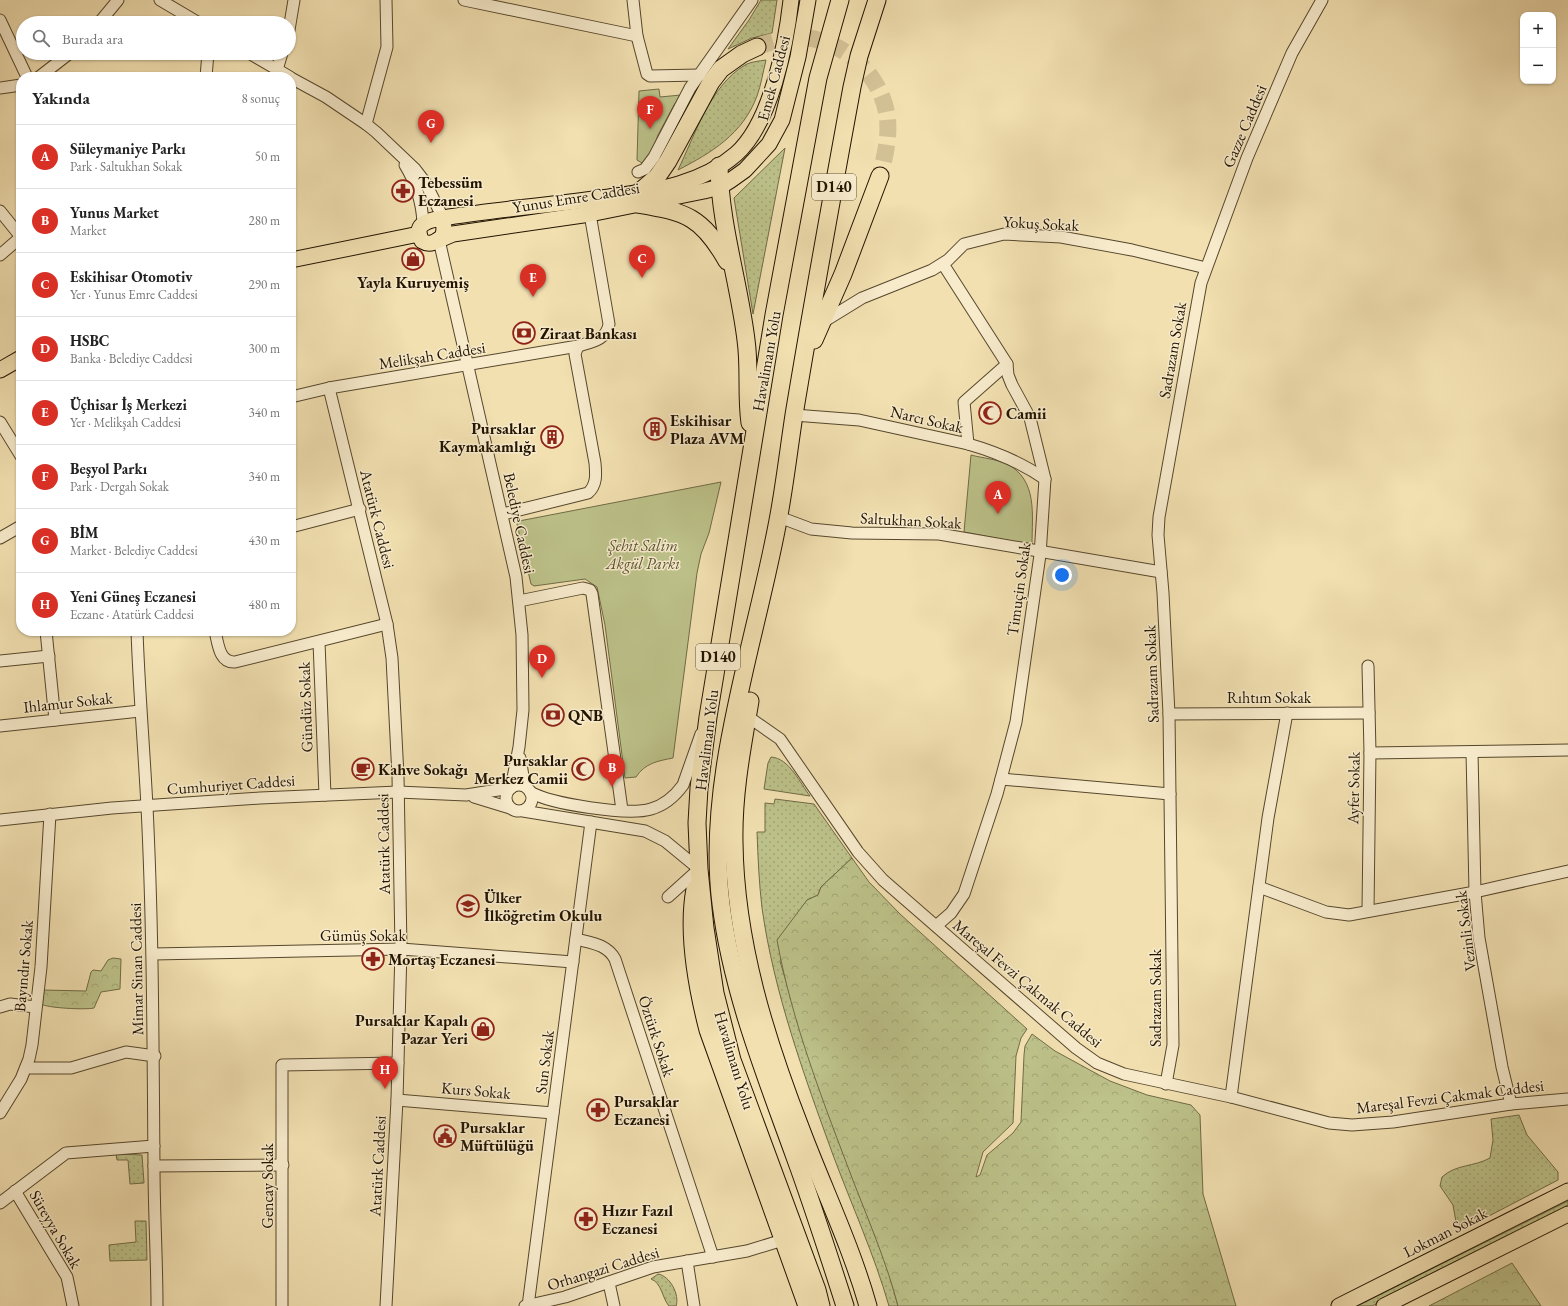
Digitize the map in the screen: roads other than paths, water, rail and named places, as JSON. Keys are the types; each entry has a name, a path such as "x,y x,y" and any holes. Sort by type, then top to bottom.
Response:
{"highway":[{"name":"Havalimanı Yolu","path":"821,1306 817,1290 732,1060 715,993 699,869 697,836 699,788 708,717 753,441 797,186 818,78 840,0"},
{"name":"D140","path":"845,1306 812,1203 756,1051 736,982 721,903 720,827 725,774 732,732 762,589 779,517 794,415 852,87 859,56 877,0"},
{"path":"733,271 711,234 698,222 679,212 637,200 668,162 711,82 721,69 742,54 757,47"},
{"path":"719,166 720,187 746,342 748,406 753,441"},
{"path":"801,376 843,274 880,176"},
{"path":"762,589 747,716 737,771 734,842 738,905 750,970 761,1013 802,1131 849,1252 868,1306"},
{"path":"699,869 691,908 692,930 704,1015 713,1045 807,1306"}],"main road":[{"path":"296,259 421,228 443,218 637,200 675,186 719,166 736,154 744,145 764,113 777,74 791,0"},
{"name":"Emek Caddesi","path":"720,187 745,170 769,144 777,132 782,120 798,57 808,0"},
{"name":"Yunus Emre Caddesi","path":"439,240 453,234 590,214 637,200 720,187"},
{"path":"421,228 420,237 425,243 434,243 439,240 444,232 443,218"},
{"path":"0,370 16,361"},
{"name":"Lokman Sokak","path":"1339,1306 1568,1191"},
{"path":"1384,1306 1568,1214"}],"street":[{"path":"105,16 118,0"},
{"path":"160,0 187,16"},
{"path":"291,16 294,0"},
{"path":"366,124 387,47 386,0"},
{"path":"464,0 637,36"},
{"path":"633,0 637,36 647,74 650,76 700,75"},
{"path":"638,172 645,169 654,157 684,97 752,0"},
{"name":"Gazze Caddesi","path":"1206,268 1247,158 1292,53 1322,0"},
{"path":"0,20 16,54"},
{"path":"19,60 25,72"},
{"path":"45,72 61,60"},
{"path":"206,72 207,60"},
{"path":"261,60 280,72"},
{"path":"277,70 280,60"},
{"path":"296,82 326,97 366,124 426,182 443,218"},
{"path":"0,88 16,86"},
{"path":"396,152 416,186 420,198 421,228"},
{"path":"0,211 16,231"},
{"name":"Melikşah Caddesi","path":"296,396 329,388 468,366 578,346 604,336 608,330 609,324 590,214"},
{"name":"Yokuş Sokak","path":"822,323 862,298 932,270 943,264 964,244 1004,234 1061,237 1132,250 1206,268"},
{"name":"Belediye Caddesi","path":"439,240 514,562 519,601 523,682 519,747"},
{"path":"0,255 16,241"},
{"name":"Timuçin Sokak","path":"936,926 951,913 964,894 1001,779 1016,722 1040,550 1045,479 1030,418 1012,385 1008,375 1007,364 943,264"},
{"name":"Sadrazam Sokak","path":"1166,1084 1173,1045 1169,714 1158,535 1159,517 1199,289 1206,268"},
{"path":"503,514 588,493 592,489 596,476 595,463 575,354 578,346"},
{"path":"968,444 964,402 1007,364"},
{"name":"Atatürk Caddesi","path":"329,388 360,509 387,624 392,658 398,792 401,949 397,1100 386,1306"},
{"name":"Narcı Sokak","path":"794,415 859,420 984,448 1026,466 1045,479"},
{"path":"0,422 16,448"},
{"path":"296,526 360,509"},
{"name":"Saltukhan Sokak","path":"779,517 811,529 852,533 939,534 1040,550 1161,572"},
{"path":"0,538 16,529"},
{"path":"519,601 583,588 590,590 592,594 622,810"},
{"path":"216,636 223,657 230,662 241,662 387,624"},
{"path":"47,636 55,720"},
{"name":"Mimar Sinan Caddesi","path":"137,636 140,711 147,806 152,954 155,1056 154,1166 157,1306"},
{"name":"Gündüz Sokak","path":"319,642 324,795"},
{"path":"0,661 49,656"},
{"name":"Ayfer Sokak","path":"1368,666 1370,753 1368,911"},
{"name":"Ihlamur Sokak","path":"0,726 140,711"},
{"path":"1231,1097 1268,818 1287,713"},
{"name":"Rıhtım Sokak","path":"1169,714 1369,713"},
{"name":"Mareşal Fevzi Çakmak Caddesi","path":"747,716 780,739 870,867 902,899 936,926 1076,1048 1097,1063 1124,1074 1231,1097 1329,1123 1352,1125 1393,1122 1511,1104 1568,1099"},
{"path":"466,795 511,788 519,785 552,800 622,810 650,809 661,805 678,792 683,785 708,717"},
{"path":"510,808 506,798 511,788 519,747"},
{"path":"519,747 523,776 532,800 530,806 523,811"},
{"path":"1370,753 1568,750"},
{"name":"Vezinli Sokak","path":"1472,752 1475,892 1479,938 1502,1067 1511,1104"},
{"path":"1001,779 1170,794"},
{"name":"Cumhuriyet Caddesi","path":"0,820 50,814 245,799 398,792 466,795"},
{"path":"466,795 482,798 510,808 514,811 523,811 620,826 656,835 699,869 668,897"},
{"name":"Bayındır Sokak","path":"0,1113 21,1079 26,1068 32,1045 40,967 50,814"},
{"name":"Sun Sokak","path":"526,1306 591,822"},
{"path":"1259,887 1326,912 1350,915 1475,892 1568,871"},
{"name":"Öztürk Sokak","path":"576,939 602,946 608,950 615,960 713,1258"},
{"name":"Gümüş Sokak","path":"152,954 401,949 573,962"},
{"path":"0,1007 10,1004 35,1007"},
{"path":"26,1068 71,1068 126,1052 155,1056"},
{"name":"Gencay Sokak","path":"282,1306 282,1065 398,1063"},
{"name":"Kurs Sokak","path":"397,1100 553,1113"},
{"path":"0,1204 66,1153 154,1146"},
{"path":"154,1166 283,1165"},
{"name":"Süreyya Sokak","path":"15,1192 67,1277 73,1306"},
{"name":"Orhangazi Caddesi","path":"526,1306 553,1301 653,1267 747,1251 783,1240"},
{"path":"687,1261 694,1306"},
{"path":"609,1283 614,1306"}],"tunnel":[{"path":"757,47 788,38 798,37 814,39 829,44 856,60 876,85 883,99 887,115 887,138 880,176"}],"place":[{"name":"Beşyol Parkı","path":"650,129"},
{"name":"BİM","path":"431,143"},
{"name":"Tebessüm Eczanesi","path":"403,191"},
{"name":"Yayla Kuruyemiş","path":"413,259"},
{"name":"Eskihisar Otomotiv","path":"642,278"},
{"name":"Üçhisar İş Merkezi","path":"533,297"},
{"name":"Ziraat Bankası","path":"524,333"},
{"name":"Camii","path":"990,413"},
{"name":"Eskihisar Plaza AVM","path":"655,429"},
{"name":"Pursaklar Kaymakamlığı","path":"552,437"},
{"name":"Süleymaniye Parkı","path":"998,514"},
{"name":"HSBC","path":"542,678"},
{"name":"QNB","path":"553,715"},
{"name":"Kahve Sokağı","path":"363,769"},
{"name":"Pursaklar Merkez Camii","path":"583,769"},
{"name":"Yunus Market","path":"612,787"},
{"name":"Ülker İlköğretim Okulu","path":"468,906"},
{"name":"Mortaş Eczanesi","path":"373,959"},
{"name":"Pursaklar Kapalı Pazar Yeri","path":"483,1029"},
{"name":"Yeni Güneş Eczanesi","path":"385,1089"},
{"name":"Pursaklar Eczanesi","path":"598,1110"},
{"name":"Pursaklar Müftülüğü","path":"445,1136"},
{"name":"Hızır Fazıl Eczanesi","path":"586,1219"}],"park label":[{"name":"Şehit Salim Akgül Parkı","path":"643,554"}]}
